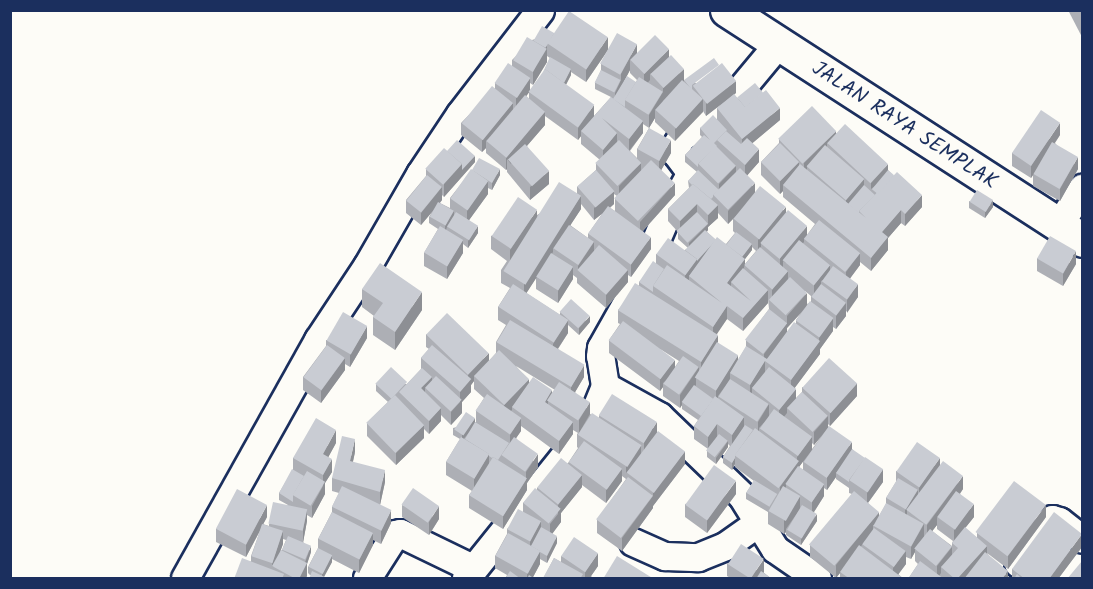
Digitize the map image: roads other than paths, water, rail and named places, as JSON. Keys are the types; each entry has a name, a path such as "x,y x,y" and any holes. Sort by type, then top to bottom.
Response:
{"main road":[{"name":"JALAN RAYA SEMPLAK","path":"727,10 1071,233"}],"street":[{"path":"185,579 318,340 367,266 420,174 460,114 540,10"},
{"path":"367,579 395,534 400,532 469,573 589,425 605,386 600,356 601,348 637,284 664,221 689,176 688,169 675,152 676,144 681,137 706,122 733,98 778,44"},
{"path":"1071,233 1083,188"},
{"path":"605,386 659,416 742,496 759,522 765,537 775,549 818,579"},
{"path":"1018,563 1039,530 1052,519 1059,521 1083,539"},
{"path":"633,542 665,556 698,557 725,546 759,522"}]}
